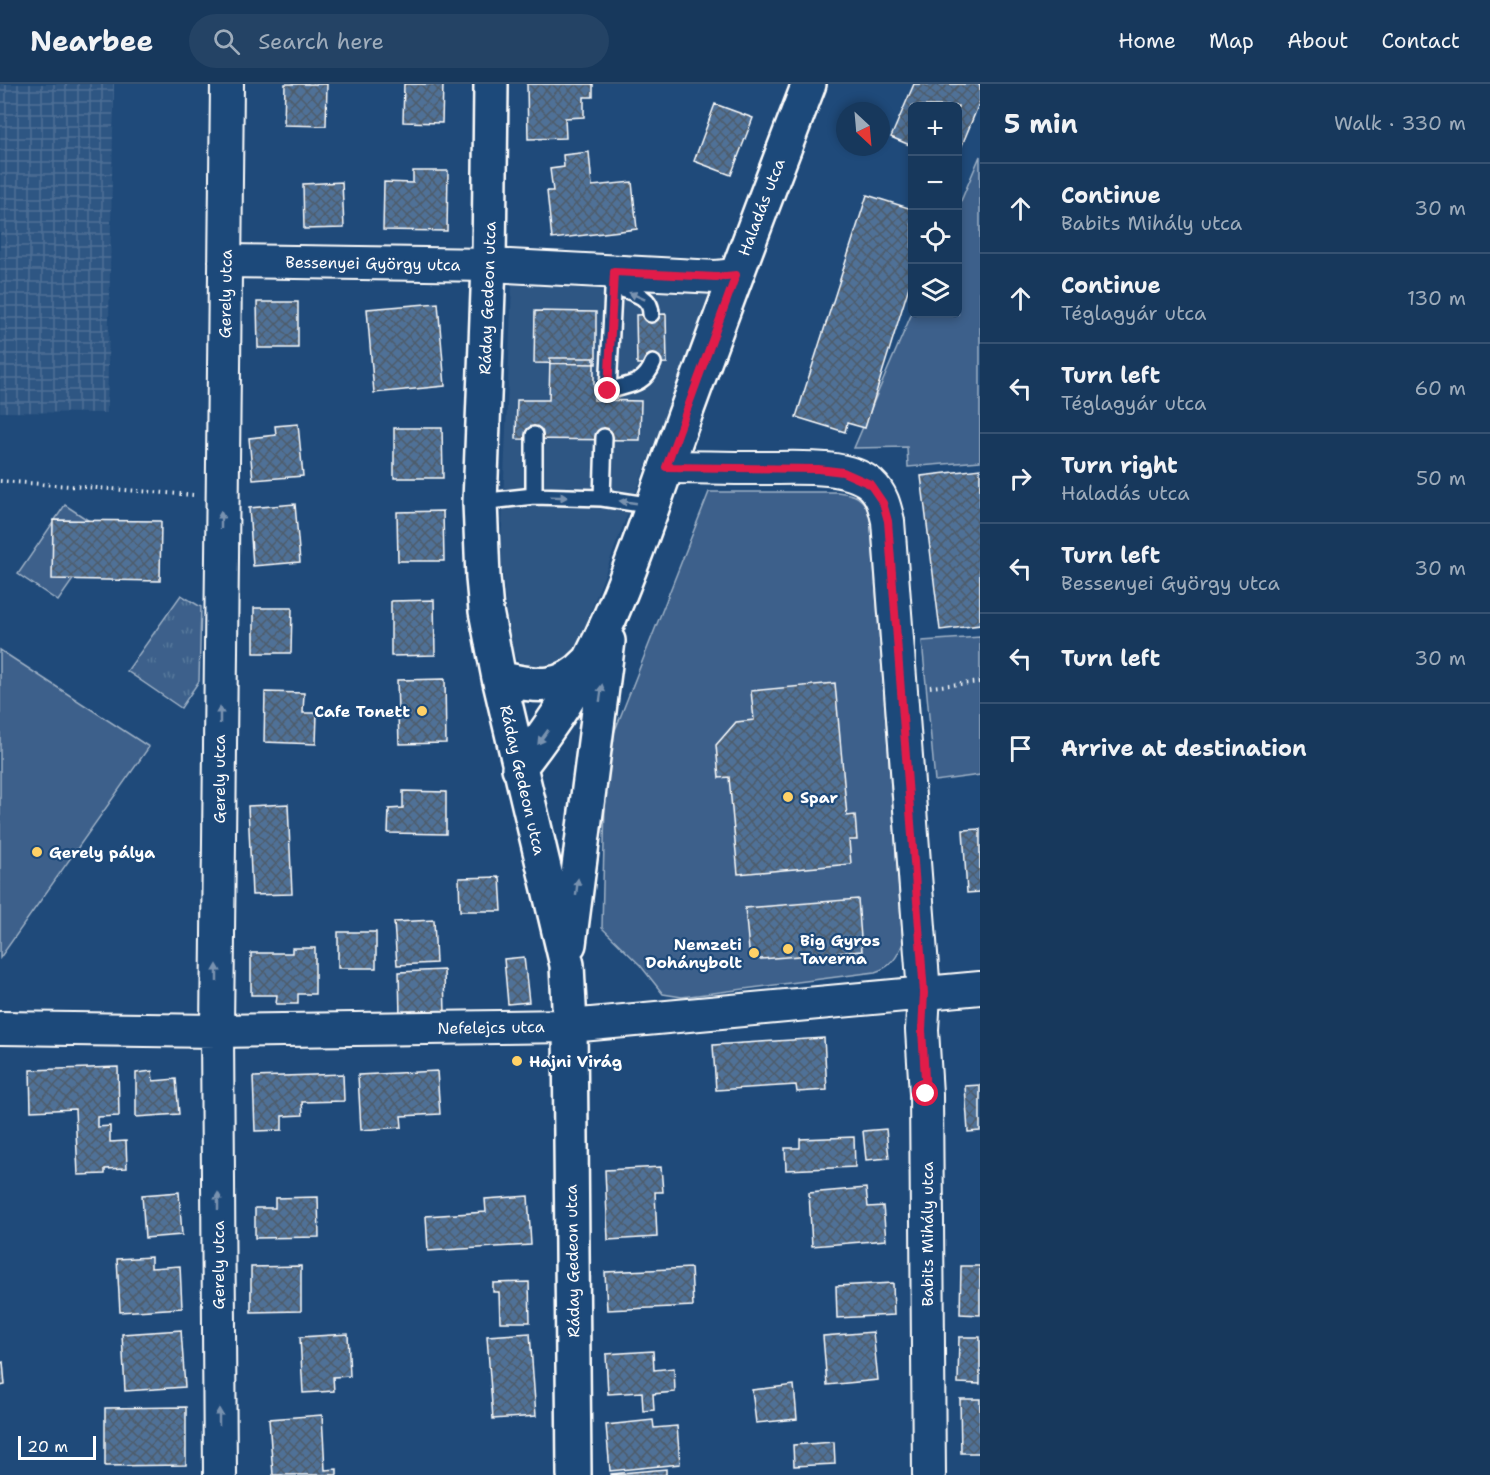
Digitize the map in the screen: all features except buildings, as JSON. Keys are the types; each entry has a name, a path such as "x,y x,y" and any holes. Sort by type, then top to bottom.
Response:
{"main road":[{"name":"Ráday Gedeon utca","path":"491,84 489,265 480,502 486,611 519,768 567,965 570,1026 574,1475"},
{"name":"Haladás utca","path":"612,613 809,84"},
{"path":"519,768 564,706 591,659 612,613"},
{"path":"567,965 612,613"},
{"path":"499,678 536,685 557,683 576,674 591,659"}],"street":[{"name":"Gerely utca","path":"220,1475 217,1031 227,84"},
{"name":"Bessenyei György utca","path":"225,261 489,265 613,279 736,275"},
{"name":"Babits Mihály utca","path":"666,467 818,469 843,472 870,484 883,503 888,521 924,993 922,1030 926,1094 929,1475"},
{"name":"Nefelejcs utca","path":"0,1028 217,1031 570,1026 980,988"}],"lane":[{"path":"651,315 649,302 644,297 613,279 602,372 608,391 640,381 648,376 653,363"},
{"path":"534,435 534,496"},
{"path":"602,498 604,437"},
{"path":"480,502 534,496 602,498 653,506"}],"path":[{"path":"0,481 222,497"},
{"path":"902,689 980,682"}],"shaded area":[{"path":"0,84 114,84 107,413 0,412"},
{"path":"512,284 711,294 576,650 567,663 557,671 526,668 517,660 509,644 501,552"}],"green space":[{"path":"980,156 980,461 908,467 907,447 854,448 910,318 962,318 962,199"},
{"path":"709,492 837,492 854,495 861,500 870,514 903,943 893,961 875,972 682,997 663,994 640,965 602,928 606,759 612,738"},
{"path":"65,505 106,532 58,601 18,574"},
{"path":"181,595 201,607 199,681 181,708 127,671"},
{"path":"980,637 980,775 935,781 922,641"},
{"name":"Gerely pálya","path":"0,650 149,747 0,958"}],"place":[{"name":"Cafe Tonett","path":"422,711"},
{"name":"Spar","path":"788,797"},
{"name":"Gerely pálya","path":"37,852"},
{"name":"Big Gyros Taverna","path":"788,949"},
{"name":"Nemzeti Dohánybolt","path":"754,953"},
{"name":"Hajni Virág","path":"517,1061"}],"route":[{"path":"608,391 614,272 716,277 736,275 666,467 818,469 843,472 870,484 883,503 888,521 902,689 924,993 922,1030 926,1094"}]}
